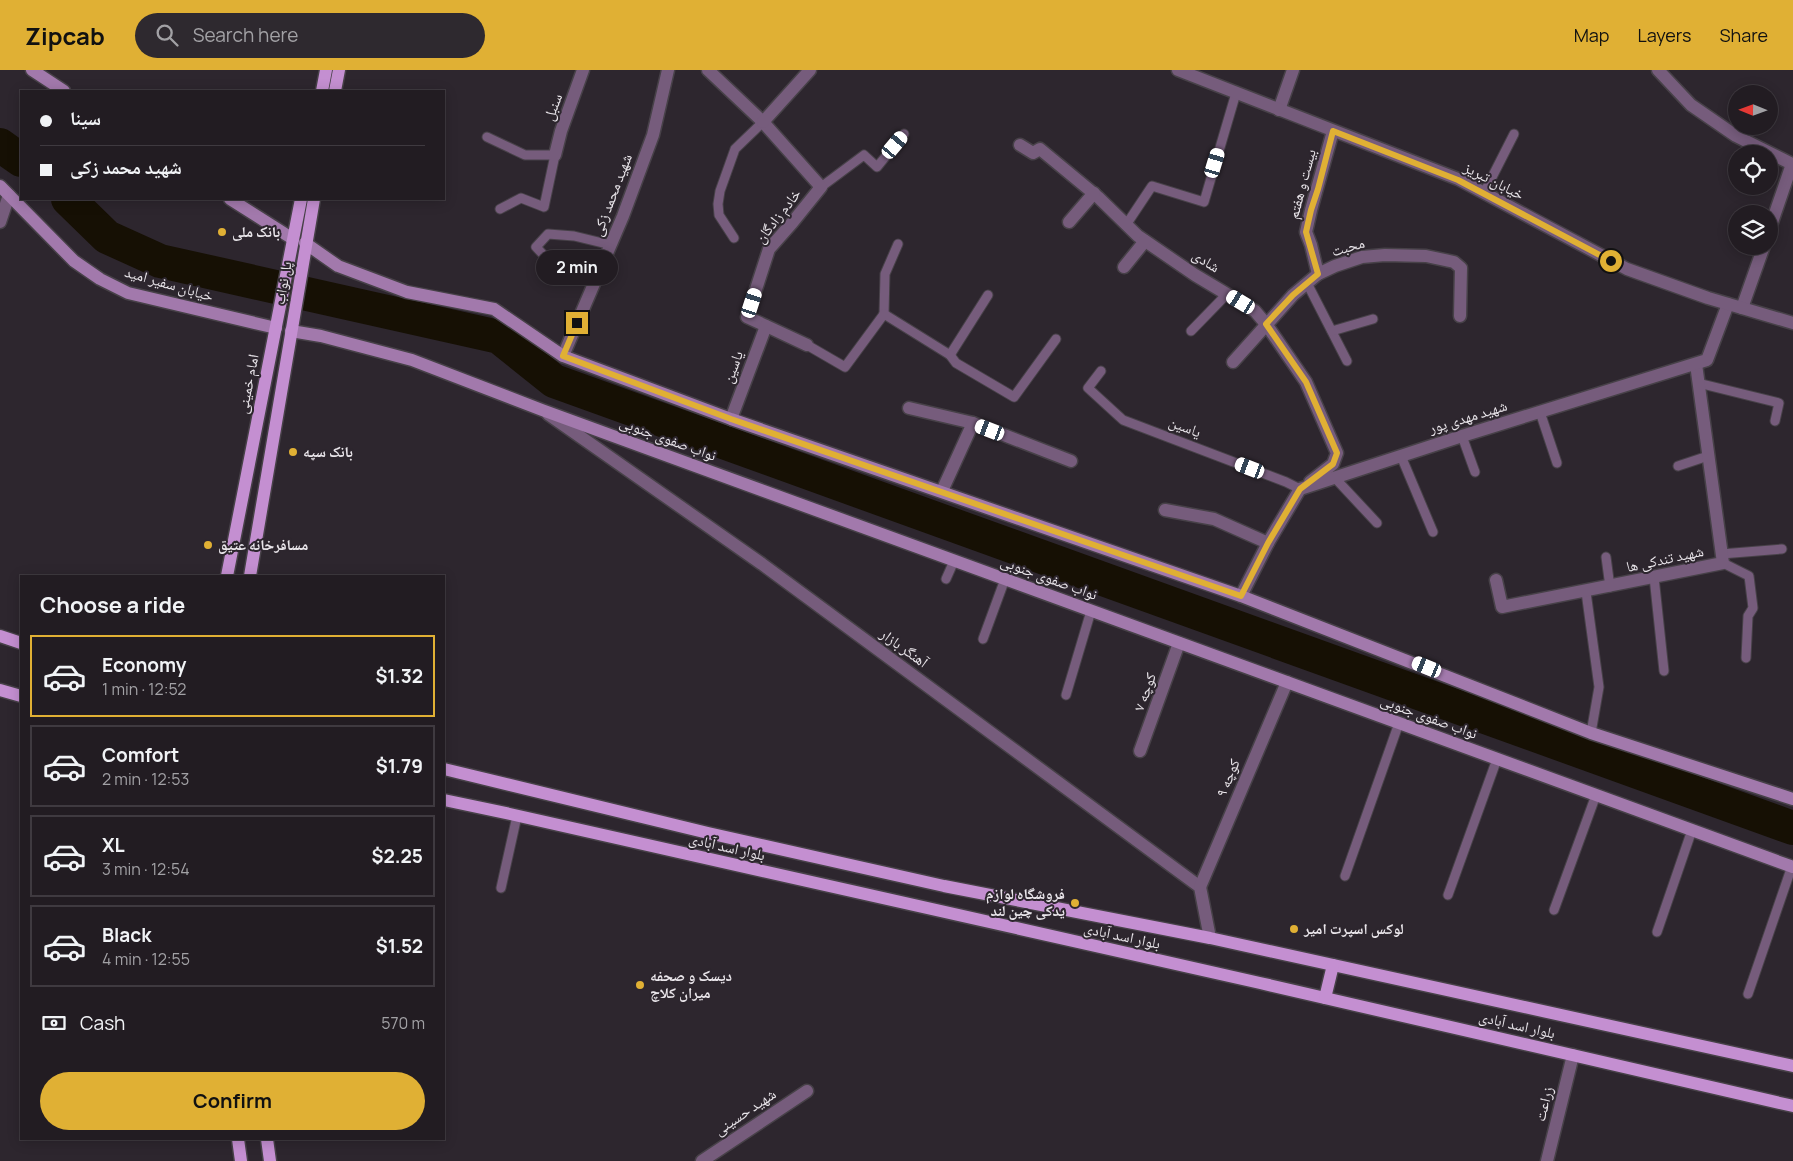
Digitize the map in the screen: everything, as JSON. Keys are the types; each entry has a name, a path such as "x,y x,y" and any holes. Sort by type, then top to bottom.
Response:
{"main road":[{"path":"32,70 62,90"},
{"path":"322,90 326,70"},
{"path":"335,90 339,70"},
{"name":"خیابان سفیر امید","path":"4,190 74,261 100,279 136,295 277,322"},
{"path":"232,200 301,246 338,266 407,292 494,309 563,356 731,419 1241,596 1591,733 1793,799"},
{"name":"امام خمینی","path":"301,200 301,246"},
{"name":"امام خمینی","path":"227,575 290,253 301,246 314,200"},
{"name":"پل نواب","path":"291,330 301,246"},
{"path":"250,575 291,330"},
{"name":"نواب صفوی جنوبی","path":"291,330 412,360 542,410 1792,866"},
{"path":"0,636 20,642"},
{"path":"0,690 20,696"},
{"name":"بلوار اسد آبادی","path":"445,769 708,833 944,886 1210,938 1792,1066"},
{"name":"بلوار اسد آبادی","path":"445,800 1325,998 1793,1106"},
{"path":"1325,998 1333,965"},
{"path":"238,1140 241,1161"},
{"path":"267,1140 270,1161"}],"street":[{"name":"سنبل","path":"555,155 561,131 583,70"},
{"name":"شهید محمد زکی","path":"563,356 624,216 652,135 668,70"},
{"path":"708,70 763,122 821,187"},
{"path":"763,122 810,70"},
{"name":"خیابان تبریز","path":"1178,70 1458,180 1627,269 1728,304 1793,323"},
{"path":"1280,110 1293,70"},
{"path":"1658,70 1690,105 1736,136 1792,164 1778,205"},
{"name":"بیست و هفتم","path":"1318,274 1306,232 1333,131"},
{"name":"شادی","path":"1020,145 1033,153 1040,149 1094,193 1145,241 1255,311 1266,324 1306,382 1337,453 1333,464 1300,489"},
{"name":"خادم زادگان","path":"806,345 747,317 769,249 792,224 821,187"},
{"path":"0,222 4,190"},
{"path":"1069,222 1094,193"},
{"path":"1124,267 1145,241"},
{"path":"1742,308 1761,255"},
{"name":"محبت","path":"1233,362 1280,308 1318,274 1362,257 1426,256 1454,262 1461,268 1460,316"},
{"name":"شهید مهدی پور","path":"1300,489 1462,436 1707,360 1728,304"},
{"name":"یاسین","path":"731,419 766,326"},
{"name":"شهید تندکی ها","path":"1496,580 1502,608 1610,587 1722,559 1696,364"},
{"path":"909,408 973,423 1071,461"},
{"name":"آهنگر بازار","path":"542,410 762,564 1200,887"},
{"path":"942,491 973,423"},
{"path":"1241,596 1268,543 1300,489"},
{"path":"1165,510 1214,519 1268,543"},
{"name":"کوچه ۷","path":"1140,751 1179,643"},
{"name":"کوچه ۹","path":"1200,887 1286,682"},
{"path":"1200,887 1210,938"},
{"name":"زراعت","path":"1547,1161 1573,1055"},
{"name":"شهید حسینی","path":"702,1161 806,1091"}],"lane":[{"path":"1126,225 1152,186 1204,202 1236,93"},
{"path":"734,238 719,215 720,192 735,149 763,122"},
{"path":"821,187 864,155 877,166 904,134"},
{"path":"1484,193 1514,134"},
{"path":"487,136 525,155 555,155 544,206 521,198 500,209"},
{"path":"598,274 554,267 536,247 548,234 574,236 610,245"},
{"path":"806,345 845,367 884,314 886,274 898,244"},
{"path":"1307,283 1347,361"},
{"path":"1191,331 1227,294"},
{"path":"950,355 988,295"},
{"path":"884,314 950,355 956,363 1014,397 1056,339"},
{"path":"1332,330 1373,319"},
{"name":"یاسین","path":"1101,371 1088,388 1123,420 1300,489"},
{"path":"1698,383 1779,403 1775,421"},
{"path":"1540,412 1556,463"},
{"path":"1462,436 1475,472"},
{"path":"1401,456 1433,532"},
{"path":"1678,466 1708,456"},
{"path":"1335,478 1377,523"},
{"path":"1722,559 1782,549"},
{"path":"1606,557 1610,587"},
{"path":"1722,559 1748,576 1753,608 1748,616 1746,658"},
{"path":"946,579 954,561"},
{"path":"1654,577 1664,671"},
{"path":"983,639 1005,579"},
{"path":"1586,592 1599,687 1591,733"},
{"path":"1066,695 1091,611"},
{"path":"1345,876 1399,723"},
{"path":"1448,895 1497,759"},
{"path":"1554,910 1596,795"},
{"path":"501,888 517,816"},
{"path":"1657,932 1692,830"},
{"path":"1748,994 1792,866"}],"waterway":[{"path":"0,145 20,159"},
{"path":"69,200 107,237 160,261 499,337 554,381 1793,828"}],"place":[{"name":"بانک ملی","path":"222,232"},
{"name":"بانک سپه","path":"293,452"},
{"name":"مسافرخانه عتیق","path":"208,545"},
{"name":"فروشگاه لوازم یدکی چین لند","path":"1075,903"},
{"name":"لوکس اسپرت امیر","path":"1294,929"},
{"name":"دیسک و صحفه میران کلاچ","path":"640,985"}],"route":[{"path":"577,323 563,356 731,419 1241,596 1268,543 1300,489 1333,464 1337,453 1306,382 1266,324 1293,295 1318,274 1315,258 1306,232 1333,131 1458,180 1611,261"}]}
